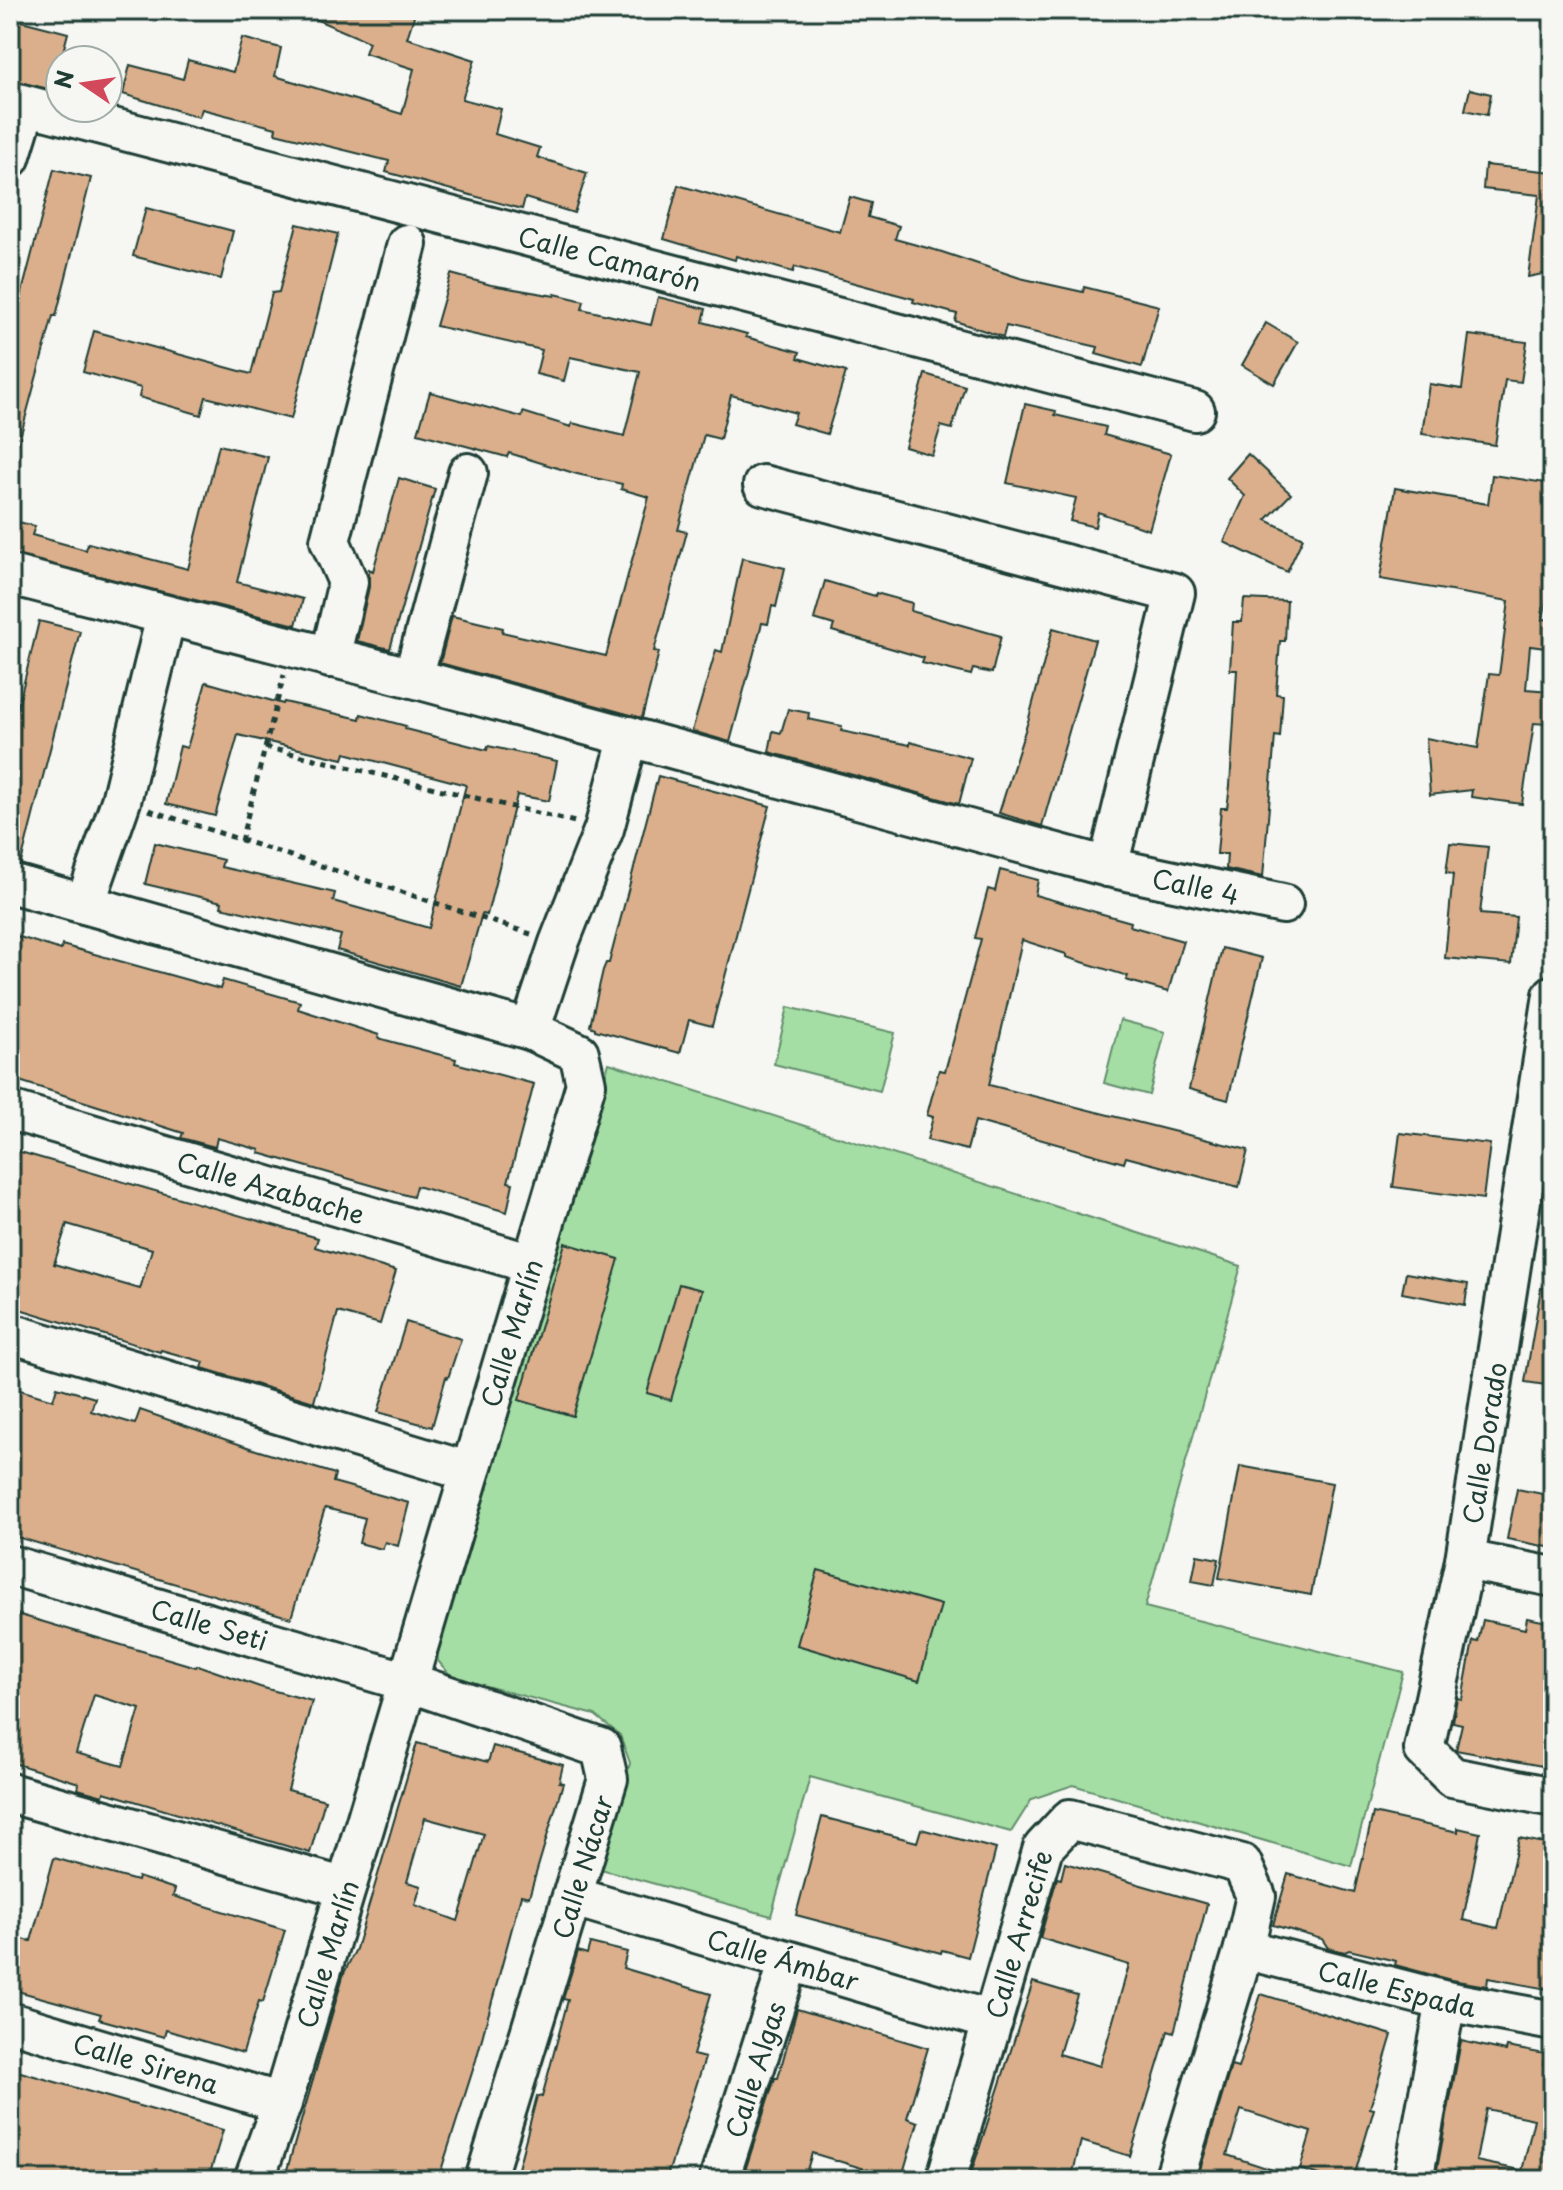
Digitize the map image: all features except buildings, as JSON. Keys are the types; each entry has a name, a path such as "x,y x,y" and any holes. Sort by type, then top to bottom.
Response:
{"street":[{"path":"10,158 18,104"},
{"name":"Calle Camarón","path":"18,104 1195,411"},
{"path":"330,658 348,582 330,541 407,244"},
{"path":"413,678 468,473"},
{"path":"763,485 1175,593 1108,867"},
{"name":"Calle 4","path":"16,587 166,616 413,678 1108,867 1283,904"},
{"path":"85,904 121,801 166,616"},
{"path":"530,1030 559,943 604,829 629,736"},
{"name":"Calle Marlín","path":"10,883 530,1030 579,1053 586,1084 282,2103 254,2180"},
{"name":"Calle Dorado","path":"1553,995 1546,1102 1465,1560 1424,1749 1452,1777 1553,1797"},
{"name":"Calle Azabache","path":"10,1110 532,1264"},
{"path":"10,1333 470,1472"},
{"path":"1465,1560 1553,1577"},
{"name":"Calle Seti","path":"10,1565 408,1682"},
{"name":"Calle Nácar","path":"408,1682 601,1748 608,1779 485,2180"},
{"path":"10,1793 346,1888"},
{"name":"Calle Arrecife","path":"946,2180 1043,1848 1070,1819 1242,1864 1256,1896 1244,1949 1174,2180"},
{"name":"Calle Ámbar","path":"574,1897 993,2021"},
{"name":"Calle Espada","path":"1244,1949 1446,2001 1553,2021"},
{"name":"Calle Algas","path":"719,2180 789,1961"},
{"path":"1413,2180 1446,2001"},
{"name":"Calle Sirena","path":"10,2022 282,2103"}],"path":[{"path":"241,841 291,649"},
{"path":"265,747 604,829"},
{"path":"121,801 559,943"}],"green space":[{"path":"788,1007 895,1033 880,1091 774,1064"},
{"path":"1120,1020 1165,1032 1149,1095 1104,1083"},
{"path":"609,1063 1241,1266 1145,1607 1403,1672 1351,1866 1073,1785 1032,1799 1011,1832 810,1777 771,1916 601,1869 630,1763 620,1735 595,1715 452,1677 438,1661 437,1642"}]}
